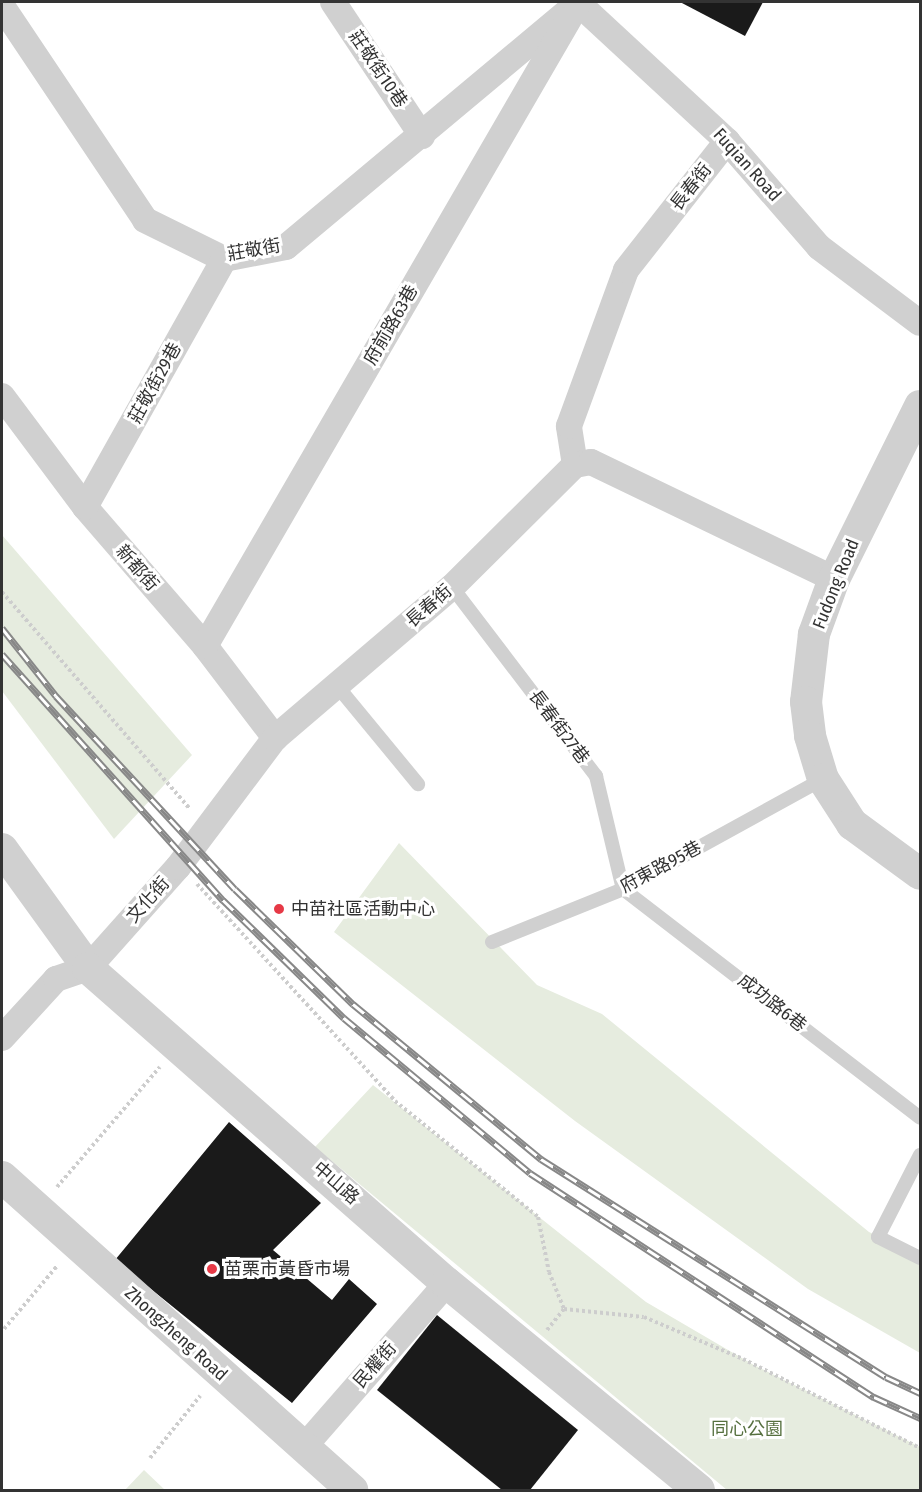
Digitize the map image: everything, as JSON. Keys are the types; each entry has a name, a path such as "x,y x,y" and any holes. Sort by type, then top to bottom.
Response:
{"street":[{"name":"莊敬街10巷","path":"333,2 422,136"},
{"name":"莊敬街","path":"2,6 145,220 224,259 286,247 422,136 578,2"},
{"name":"Fuqian Road","path":"578,2 727,141 819,247 921,323"},
{"name":"府前路63巷","path":"205,646 578,2"},
{"name":"長春街","path":"275,738 338,687 452,587 575,465 569,426 626,270 727,141"},
{"name":"莊敬街29巷","path":"85,507 224,259"},
{"name":"新都街","path":"2,396 85,507 205,646 275,738"},
{"name":"Fudong Road","path":"920,410 834,579 814,634 806,702 810,735 823,779 852,824 921,874"},
{"path":"575,465 591,462 834,579"},
{"name":"文化街","path":"88,968 178,867 275,738"},
{"name":"中山路","path":"2,849 88,968 447,1283 699,1491"},
{"path":"2,1038 56,978 88,968"},
{"name":"Zhongzheng Road","path":"2,1177 352,1491"},
{"name":"民權街","path":"303,1448 447,1283"}],"lane":[{"name":"長春街27巷","path":"452,587 596,776 623,889"},
{"path":"338,687 418,784"},
{"name":"府東路95巷","path":"492,942 623,889 823,779"},
{"name":"成功路6巷","path":"623,889 921,1118"},
{"path":"921,1155 878,1237 921,1258"}],"path":[{"path":"2,592 194,813"},
{"path":"191,879 394,1101 538,1217 549,1272 564,1309"},
{"path":"54,1191 162,1065"},
{"path":"4,1329 58,1266"},
{"path":"542,1336 564,1309"},
{"path":"564,1309 644,1317 743,1359 921,1448"},
{"path":"150,1458 200,1396"}],"green space":[{"path":"2,535 192,755 114,839 2,691"},
{"path":"399,843 537,985 602,1014 869,1232 920,1256 920,1353 808,1289 575,1121 334,932"},
{"name":"同心公園","path":"373,1085 646,1302 752,1364 920,1447 920,1490 727,1490 315,1147"},
{"path":"144,1470 165,1490 125,1490"}],"building":[{"path":"680,2 763,2 745,36"},
{"name":"苗栗市黃昏市場","path":"229,1122 321,1203 273,1250 332,1300 349,1279 377,1304 292,1403 115,1260"},
{"path":"437,1315 578,1430 530,1490 502,1490 377,1390"}],"railway":[{"path":"2,628 56,696 235,889 353,1004 541,1159 886,1377 920,1393"},
{"path":"2,654 223,900 344,1018 530,1173 874,1397 920,1418"}],"place":[{"name":"中苗社區活動中心","path":"279,909"},
{"name":"苗栗市黃昏市場","path":"212,1269"}]}
